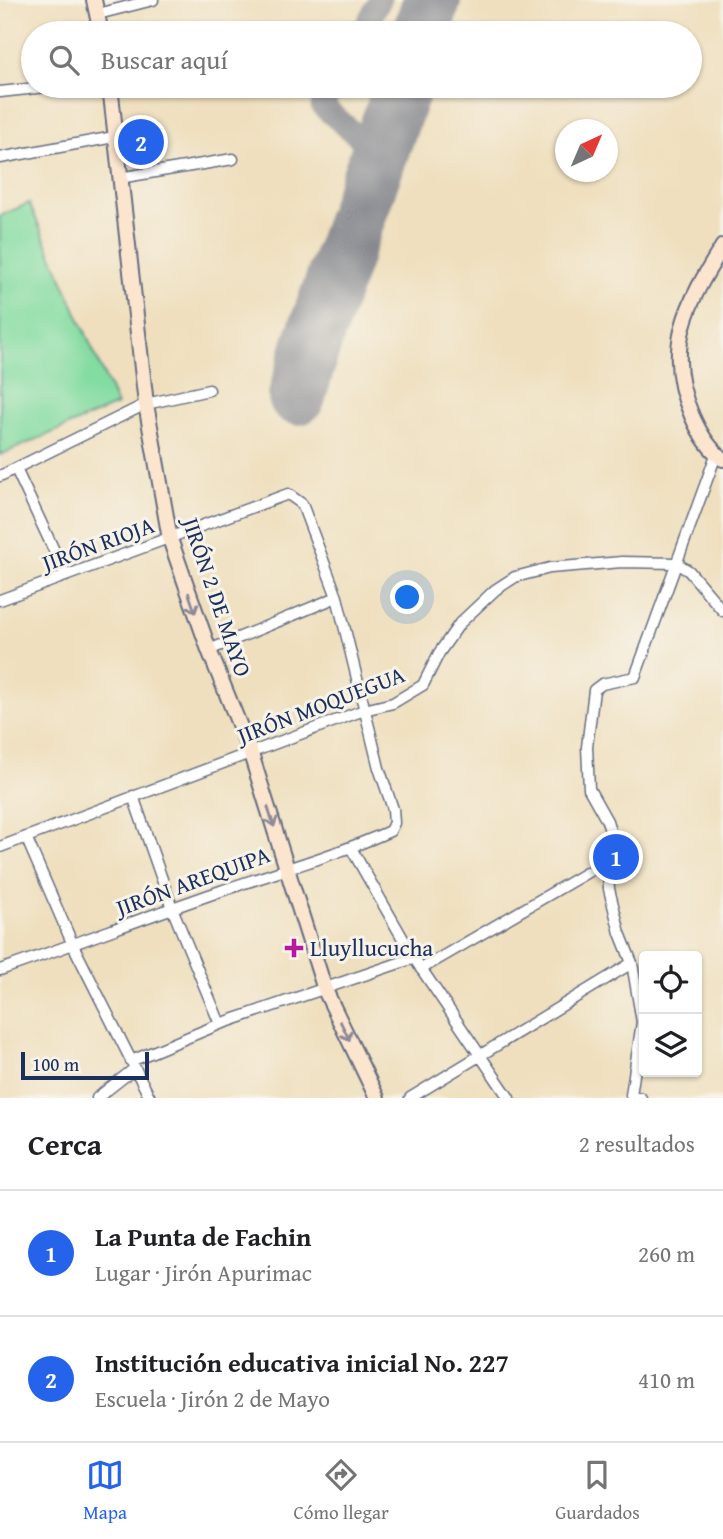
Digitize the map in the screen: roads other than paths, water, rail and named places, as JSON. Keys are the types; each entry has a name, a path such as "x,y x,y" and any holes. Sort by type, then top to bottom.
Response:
{"main road":[{"name":"JIRÓN 2 DE MAYO","path":"111,98 146,404 170,539 209,650 251,754 325,990 377,1098"},
{"path":"720,457 698,428 684,397 678,369 679,337 685,313 723,246"}],"street":[{"path":"96,7 153,0"},
{"path":"0,92 21,90"},
{"path":"0,158 114,137"},
{"path":"119,178 233,159"},
{"path":"0,476 146,404 209,390"},
{"path":"632,1097 642,1022 632,963 620,933 609,889 608,871 613,845 607,821 589,789 587,747 594,690 602,684 635,677 676,563 720,457"},
{"path":"16,469 66,576"},
{"name":"JIRÓN RIOJA","path":"0,600 288,494 302,504 337,597"},
{"name":"JIRÓN MOQUEGUA","path":"0,847 364,710 393,702 423,685 439,653 460,624 495,590 515,577 550,568 622,562 676,563"},
{"path":"676,563 689,571 723,611"},
{"path":"209,650 337,597 364,710"},
{"name":"JIRÓN AREQUIPA","path":"0,969 351,848 390,831 394,823 393,810 364,710"},
{"path":"133,796 172,908 220,1024"},
{"path":"26,837 73,945 150,1098"},
{"path":"351,848 414,958 509,1098"},
{"path":"421,969 612,858"},
{"path":"97,1098 132,1065 220,1024 414,958"},
{"path":"410,1098 632,963"}],"place":[{"name":"Institución educativa inicial No. 227","path":"141,142"},
{"name":"La Punta de Fachin","path":"616,857"},
{"name":"Lluyllucucha","path":"294,948"}]}
